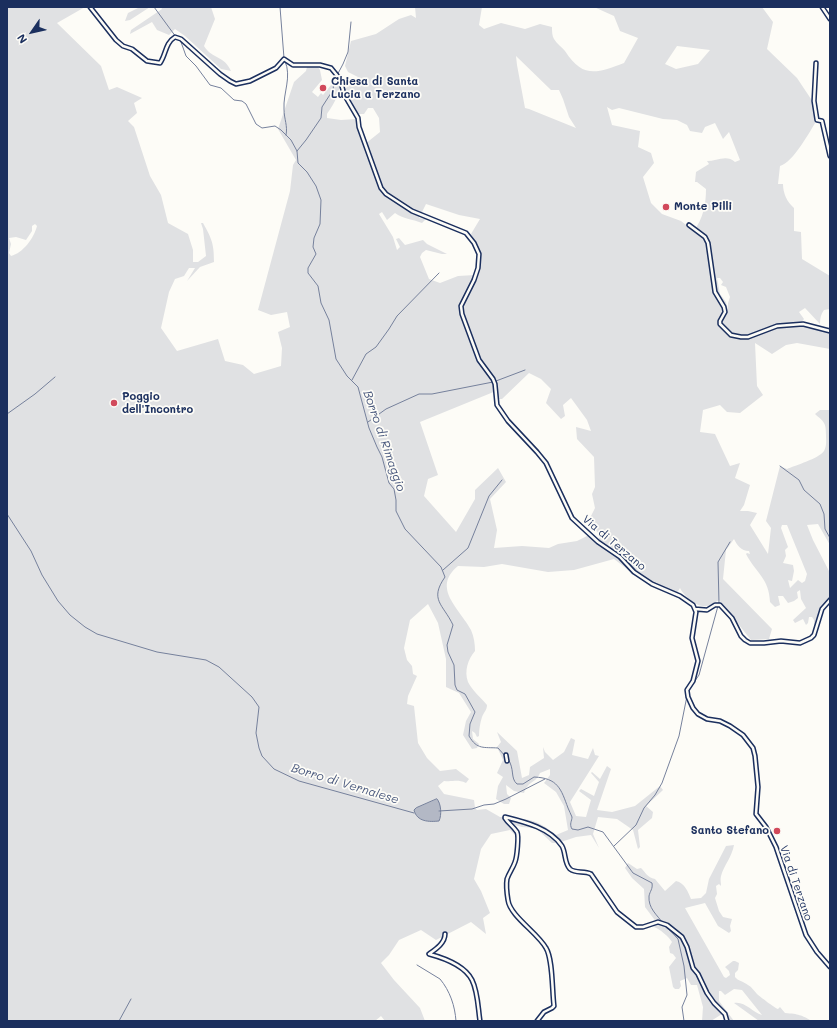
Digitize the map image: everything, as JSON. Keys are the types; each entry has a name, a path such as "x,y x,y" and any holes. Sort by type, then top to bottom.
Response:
{"street":[{"name":"Via di Terzano","path":"90,7 116,40 123,46 132,49 147,61 160,63 171,40 174,38 181,39 220,74 236,84 250,81 276,68 284,59 293,65 325,65 330,68 340,78 344,94 358,118 359,128 381,188 386,194 412,211 466,233 474,243 479,254 478,268 474,280 461,306 462,314 479,360 495,384 497,405 503,416 546,463 572,518 598,542 620,557 634,572 652,584 680,596 693,605 696,612 692,638 698,661 693,681 687,690 692,708 698,714 707,719 720,720 730,726 743,735 753,748 756,756 758,787 756,814 766,827 776,847 806,935 817,952 830,967"},
{"path":"822,7 830,19"},
{"path":"816,63 814,101 817,120 822,121 830,156"},
{"path":"689,225 705,237 708,243 715,292 724,307 725,312 720,324 731,335 748,337 777,326 803,324 830,331"},
{"path":"695,609 708,610 720,605 732,618 741,636 750,643 781,641 799,643 811,638 814,635 822,609 830,600"},
{"path":"506,755 507,761"},
{"path":"537,1021 544,1012 554,1006 550,966 547,949 516,915 508,901 507,883 516,861 518,839 516,831 505,817 540,828 549,834 561,846 569,868 573,871 590,874 617,912 636,927 643,927 658,922 667,925 682,937 692,968 698,974 707,993 725,1014 728,1021"},
{"path":"445,934 445,937 438,948 430,954 451,962 470,977 477,998 480,1021"}],"shaded area":[{"path":"7,7 85,7 57,23 101,66 109,90 117,87 142,98 134,103 137,113 128,121 134,127 150,176 161,195 168,223 188,234 193,250 193,262 198,262 206,256 201,223 203,223 213,246 214,262 200,267 187,281 195,268 189,268 184,276 175,279 169,292 161,328 177,351 218,339 225,361 243,365 254,374 281,366 282,348 278,332 290,327 287,312 271,315 258,310 290,191 293,165 296,160 278,129 294,82 306,71 307,67 318,67 320,70 322,80 312,92 318,97 321,93 323,95 331,85 335,74 339,82 339,91 336,100 327,114 327,118 341,120 356,119 360,137 365,144 380,132 379,118 373,108 368,108 364,114 358,114 345,89 358,77 348,72 345,66 351,41 376,34 399,19 411,15 416,18 415,7 482,7 479,25 484,29 501,23 525,29 540,24 552,27 552,35 554,39 578,66 584,70 598,71 624,63 638,38 620,31 614,16 594,7 762,7 773,22 767,49 797,78 811,99 817,120 796,153 785,164 780,166 778,184 783,184 786,197 794,208 794,231 801,232 802,259 830,276 830,309 824,310 821,316 820,324 805,308 799,312 804,319 800,324 830,331 830,349 797,343 786,345 772,354 755,343 757,386 763,395 740,413 727,412 720,405 703,410 700,432 715,434 730,466 740,463 735,478 750,485 744,505 740,511 757,513 750,525 768,554 771,528 766,521 780,466 787,469 812,459 824,451 826,447 826,427 815,414 820,410 830,410 830,545 818,524 807,525 830,573 830,600 822,609 816,630 814,632 814,620 812,617 809,617 806,625 803,619 795,623 793,620 806,608 801,599 800,590 797,592 798,598 794,601 788,603 783,596 778,596 780,605 775,607 770,602 765,581 746,554 750,554 749,551 742,549 734,539 726,550 723,579 772,629 769,639 751,640 719,600 707,606 699,605 688,598 680,588 677,593 657,584 657,582 656,584 642,575 635,575 614,559 574,570 548,572 502,564 484,567 458,566 450,574 447,582 447,590 450,598 471,630 474,638 475,651 467,665 466,674 468,682 487,705 481,719 479,736 477,737 472,731 473,739 479,744 477,748 472,749 463,735 466,721 471,712 459,693 446,687 446,659 438,623 428,604 410,620 404,648 407,660 412,666 413,674 417,676 408,696 407,704 414,706 418,743 427,758 440,771 456,769 469,779 466,783 458,781 444,781 438,786 444,794 474,800 475,808 477,810 486,809 500,817 505,817 506,820 511,823 523,819 529,820 540,824 556,835 568,830 564,806 556,792 544,783 550,775 550,769 540,773 528,786 524,793 514,791 506,785 507,794 511,798 509,804 504,804 496,799 498,786 503,777 497,773 503,760 497,747 501,742 497,732 517,751 522,778 529,775 530,767 544,758 543,747 545,752 553,760 564,752 571,738 575,740 572,755 588,759 593,748 595,755 599,756 570,802 576,816 586,817 591,800 579,791 581,789 594,796 599,782 591,773 592,772 600,779 607,766 611,769 597,810 612,812 635,806 660,786 663,790 646,806 653,812 652,818 638,830 640,847 638,849 633,830 617,819 598,817 593,834 599,848 591,835 576,837 558,843 552,843 536,828 515,825 519,834 514,834 510,830 491,834 481,849 474,879 481,891 490,913 483,918 486,934 471,922 436,940 421,930 399,940 389,955 381,963 394,980 420,1008 425,1021 385,1021 381,1016 375,1021 7,1021","holes":["677,46 710,50 698,64 676,69 665,64","516,56 551,90 559,90 569,117 576,128 525,108","607,107 612,110 619,108 663,119 677,120 687,125 690,131 702,133 705,127 715,123 723,139 729,132 740,160 735,162 729,158 725,158 707,161 709,164 696,172 695,182 706,189 706,195 702,216 694,231 681,221 662,214 651,203 643,177 654,163 651,153 638,147 640,131 612,125","426,204 459,215 480,219 471,234 478,254 475,275 458,276 440,283 429,279 420,257 422,253 426,250 447,254 427,244 423,240 405,245 399,238 396,239 400,247 397,250 393,237 379,214 382,212 387,220 395,213 404,218 422,223 426,219 419,218","35,224 37,226 36,231 31,240 20,252 11,256 9,253 11,244 9,238 16,237 26,240 32,231 32,226","717,278 720,278 723,282 721,285 726,287 730,297 728,310 726,302 720,294","529,373 541,379 551,389 546,403 561,419 565,416 563,405 571,398 587,420 591,431 576,427 577,439 594,457 595,487 592,494 595,508 588,522 601,536 596,542 589,535 577,541 558,544 549,548 522,546 494,548 497,530 490,499 506,482 498,468 475,490 475,499 456,532 424,496 428,479 438,475 420,422 496,391 495,399 502,399","782,525 787,525 807,574 805,581 802,583 798,580 790,588 788,580 792,581 794,571 793,565 783,563 786,556 785,550 788,547 781,528"]},
{"path":"140,7 150,7 130,20 125,21 128,13"},
{"path":"161,7 211,7 215,19 204,46 211,54 225,62 231,71 221,69 185,36 175,29 169,35 157,30 152,22 130,34 131,30 162,9"},
{"path":"437,799 441,809 439,821 427,821 418,817 414,810 416,808"},
{"path":"734,845 732,853 721,876 721,886 719,884 716,886 717,894 715,898 719,911 723,917 732,919 730,926 731,931 729,933 718,926 705,903 685,908 724,977 726,978 730,975 729,971 725,967 733,961 739,963 738,970 735,973 736,978 749,986 758,995 776,1008 778,1009 780,1007 785,1013 800,1015 812,1021 759,1021 734,1003 745,1005 762,1015 742,990 734,989 725,995 719,991 719,1001 734,1021 724,1021 722,1014 711,1021 702,1021 703,1007 697,985 691,985 687,978 680,981 681,986 679,989 675,989 673,987 669,967 676,958 670,953 669,947 672,942 664,933 654,927 653,925 657,923 645,907 644,889 632,878 625,868 628,863 637,869 641,868 648,876 655,879 665,891 676,881 679,882 686,888 691,899 701,898 706,893 709,879 726,846"}],"waterway":[{"name":"Borro di Rimaggio","path":"154,7 176,37"},
{"path":"280,7 284,58"},
{"path":"297,151 321,118 322,107 333,90 334,81 348,52 351,22"},
{"name":"Borro di Rimaggio","path":"178,39 181,42 186,56 196,66 210,85 221,88 234,100 242,101 246,104 256,124 262,128 275,126 291,140 297,151 298,163 307,172 316,186 321,200 320,224 314,238 313,247 316,254 308,268 308,273 318,286 321,303 329,320 336,359 347,376 358,387 369,428 382,457 389,483 394,489 396,511 405,529 441,567 445,577 440,585 438,597 439,602 453,625 447,645 448,652 454,665 455,685 457,690 465,694 475,712 470,724 469,736 478,746 498,748 506,757"},
{"path":"285,61 288,73 284,103 287,129 286,135"},
{"path":"352,380 366,354 376,347 397,316 439,273"},
{"path":"496,381 525,370"},
{"path":"7,414 35,394 55,377"},
{"path":"368,422 386,409 419,394 432,394 493,382"},
{"path":"780,466 799,480 804,490 820,504 824,514 825,529 830,538"},
{"path":"443,570 468,548 489,496 502,480"},
{"name":"Borro di Vernalese","path":"7,514 31,551 42,575 58,601 70,615 85,627 97,634 157,652 206,660 219,667 252,697 259,707 256,733 259,748 262,756 274,769 299,781 414,813"},
{"path":"719,603 718,562 730,542"},
{"path":"688,691 699,675 718,606"},
{"path":"614,846 636,825 644,808 655,795 662,783 679,736 687,696"},
{"name":"Borro di Rimaggio","path":"508,759 515,782 517,784 523,784 534,777 553,782 563,795 572,816 572,829 578,830 588,827 603,832 633,873 652,883 649,896 650,904 653,911 663,923"},
{"name":"Borro di Vernalese","path":"439,811 472,809 484,805 494,804 545,779"},
{"name":"Borro di Rimaggio","path":"665,925 678,939 684,966 687,995 682,1007 684,1021"},
{"path":"417,965 440,979 444,984 451,999 456,1021"},
{"path":"119,1021 131,999"}],"place":[{"name":"Chiesa di Santa Lucia a Terzano","path":"323,88"},
{"name":"Monte Pilli","path":"666,207"},
{"name":"Poggio dell'Incontro","path":"114,403"},
{"name":"Santo Stefano","path":"777,831"}]}
